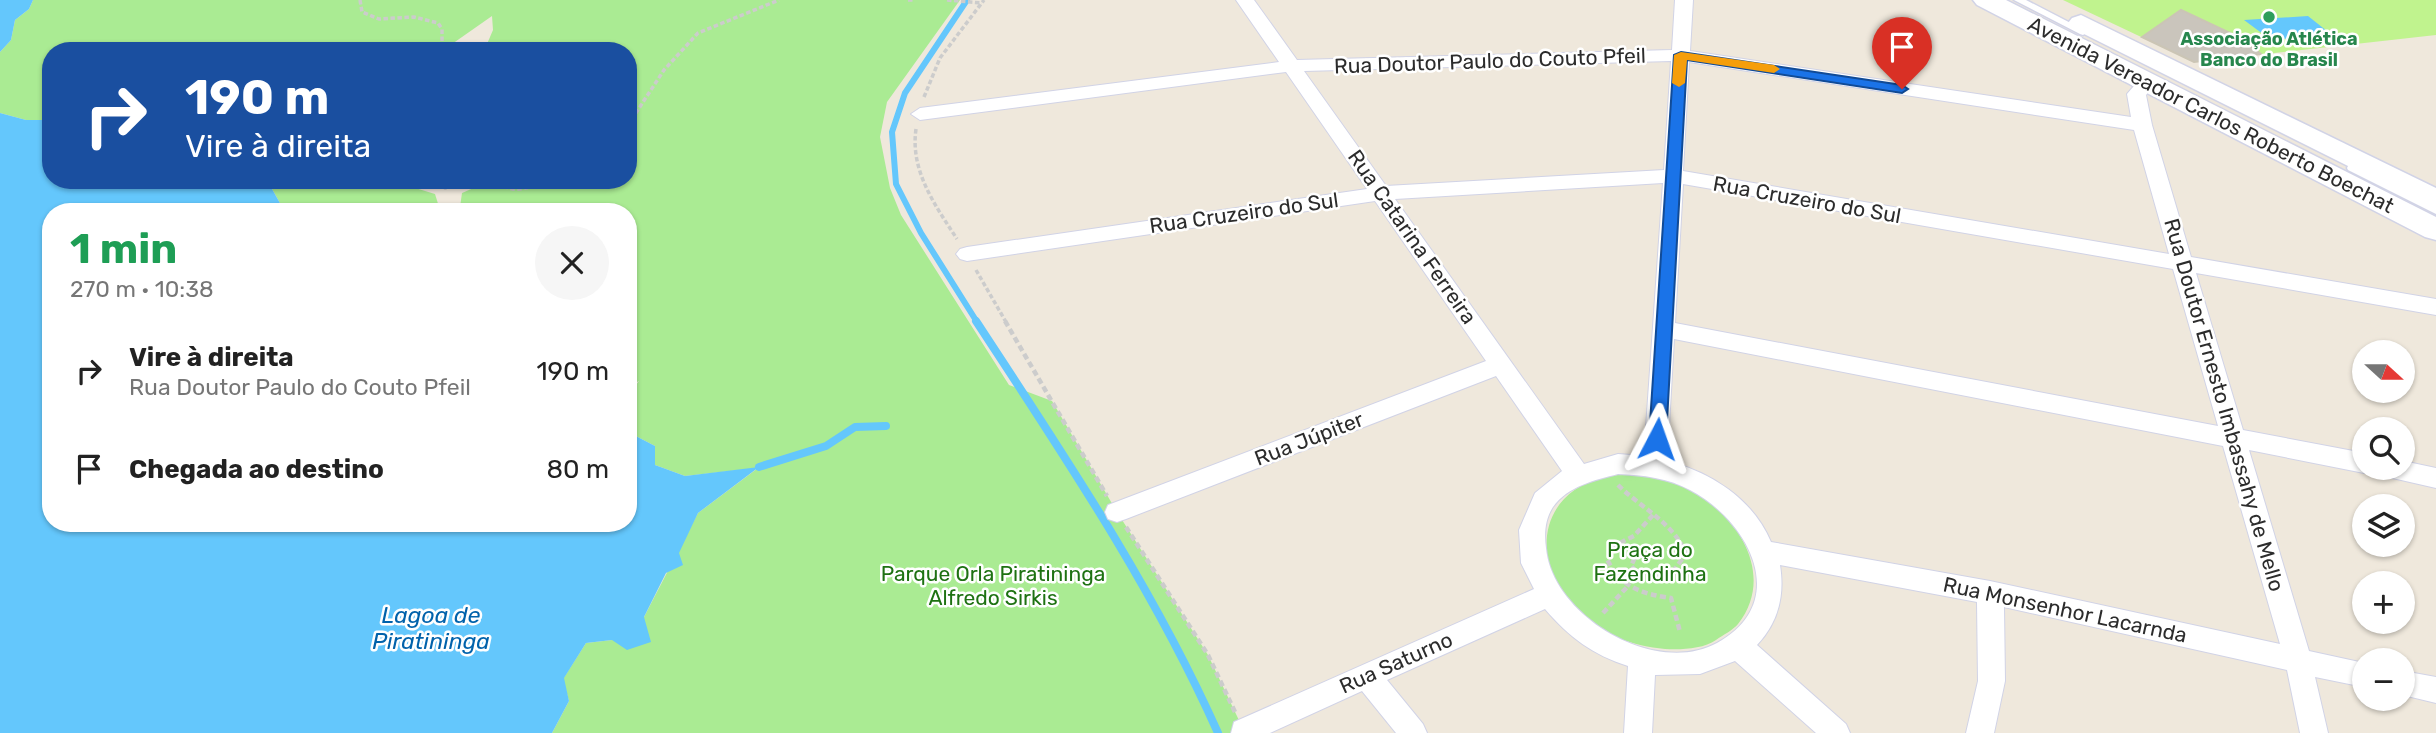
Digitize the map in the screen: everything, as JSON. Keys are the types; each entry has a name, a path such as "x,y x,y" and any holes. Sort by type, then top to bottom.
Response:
{"main road":[{"name":"Avenida Vereador Carlos Roberto Boechat","path":"1986,0 2436,230"},
{"name":"Avenida Vereador Carlos Roberto Boechat","path":"2035,0 2436,200"}],"street":[{"name":"Rua Catarina Ferreira","path":"1245,0 1383,193 1500,365 1589,470"},
{"path":"1656,467 1684,0"},
{"name":"Rua Doutor Paulo do Couto Pfeil","path":"920,114 1291,66 1681,55 2142,125"},
{"name":"Rua Doutor Ernesto Imbassahy de Mello","path":"2147,83 2136,94 2142,125 2298,660 2314,733"},
{"name":"Rua Cruzeiro do Sul","path":"967,254 1383,193 1673,176 2436,307"},
{"path":"1664,329 2352,461"},
{"name":"Rua Júpiter","path":"1117,512 1500,365"},
{"path":"1637,464 1656,467 1690,478 1722,497 1747,523 1764,552 1770,587 1762,621 1738,646 1694,663 1642,660 1594,640 1568,620 1548,595 1535,566 1532,544 1534,524 1538,511 1554,489 1589,470 1637,464"},
{"path":"2415,474 2436,478"},
{"name":"Rua Monsenhor Lacarnda","path":"1764,552 1832,562 1990,594 2352,672"},
{"path":"1980,733 1989,707 1994,670 1990,594"},
{"name":"Rua Saturno","path":"1244,731 1548,595"},
{"path":"1738,646 1836,733"},
{"path":"1638,733 1642,660"},
{"path":"1367,676 1413,733"},
{"path":"2415,686 2436,690"}],"lane":[{"path":"2002,0 2436,218"},
{"path":"2019,0 2436,210"}],"path":[{"path":"360,0 362,12 370,18 420,18 438,23 442,29 440,34 442,42"},
{"path":"637,111 664,70 698,33 779,0"},
{"path":"908,0 915,0"},
{"path":"947,0 983,3"},
{"path":"506,189 526,189"},
{"path":"1589,470 1681,537 1686,554 1668,578 1638,573 1631,566 1632,559 1642,553"},
{"path":"1653,515 1634,536 1616,545 1607,559 1613,575 1628,586 1643,594 1671,598 1680,632"},
{"path":"1603,613 1628,586"}],"green space":[{"name":"Parque Orla Piratininga Alfredo Sirkis","path":"33,0 960,0 887,102 880,137 890,188 901,215 1009,385 1052,401 1117,512 1208,655 1245,733 552,733 569,701 563,679 586,643 612,640 644,617 698,513 758,468 685,476 655,465 655,446 637,437 637,203 461,203 462,193 471,189 637,189 637,42 488,42 493,30 492,16 455,42 42,42 42,120 26,120 0,113 0,52 11,40 15,20 29,9"},
{"name":"Associação Atlética Banco do Brasil","path":"2063,0 2436,0 2436,35 2194,62"},
{"path":"272,189 418,189 435,194 438,203 280,203"},
{"name":"Praça do Fazendinha","path":"1638,475 1664,480 1696,492 1731,522 1749,554 1753,590 1748,607 1736,626 1711,643 1692,648 1665,649 1618,638 1597,627 1578,612 1563,594 1552,574 1547,553 1547,533 1553,514 1565,498 1582,485 1606,477"}],"water":[{"path":"0,0 33,0 29,9 15,20 11,40 0,52"},
{"path":"2308,16 2332,35 2271,40 2244,20"},
{"name":"Lagoa de Piratininga","path":"0,113 26,120 42,120 42,189 272,189 280,203 42,203 42,532 637,532 637,437 655,446 655,465 685,476 759,467 698,513 679,553 683,565 666,573 644,617 651,642 627,650 612,640 586,643 564,678 569,701 552,733 0,733"}],"building":[{"path":"2181,10 2241,38 2261,54 2194,62 2142,37"}],"waterway":[{"path":"967,0 905,93 892,132 896,184 921,233 977,322"},
{"path":"976,321 1074,471 1136,574 1193,679 1218,733"},
{"path":"759,467 826,446 855,427 886,426"}],"slow traffic":[{"path":"1679,83 1681,55 1774,69"}],"place":[{"name":"Associação Atlética Banco do Brasil","path":"2269,17"}],"route":[{"path":"1657,439 1681,55 1902,89"}]}
